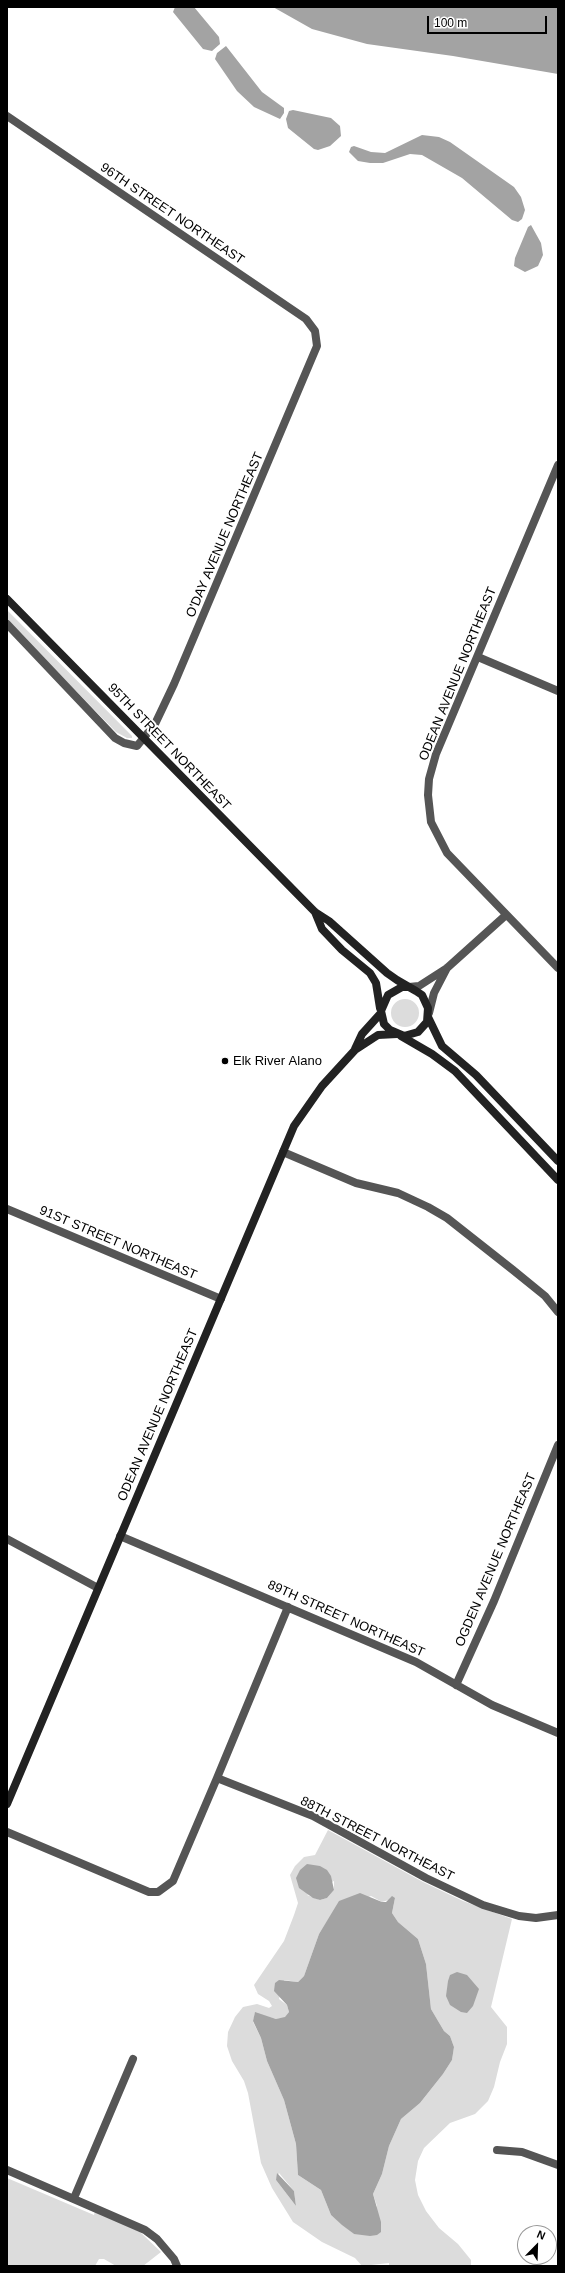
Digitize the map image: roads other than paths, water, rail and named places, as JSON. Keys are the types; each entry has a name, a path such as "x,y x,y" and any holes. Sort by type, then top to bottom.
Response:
{"main road":[{"name":"95TH STREET NORTHEAST","path":"7,599 315,912"},
{"path":"315,912 329,921 387,973 422,995 426,1001 428,1016 442,1046 476,1075 558,1161"},
{"path":"315,912 322,929 342,950 370,972 376,983 384,1024 399,1035 432,1054 455,1072 558,1180"},
{"path":"381,1012 388,995 402,987 409,987"},
{"name":"ODEAN AVENUE NORTHEAST","path":"355,1050 362,1034 381,1012"},
{"path":"399,1035 418,1032 423,1028 428,1016"},
{"name":"ODEAN AVENUE NORTHEAST","path":"7,1804 9,1792 98,1588 294,1126 311,1100 355,1050 378,1035 399,1035"}],"street":[{"name":"96TH STREET NORTHEAST","path":"7,116 306,319 312,325 316,337"},
{"name":"O'DAY AVENUE NORTHEAST","path":"145,739 155,724 174,684 213,594 317,346 316,337"},
{"name":"ODEAN AVENUE NORTHEAST","path":"558,465 435,760 429,779 428,808 436,834 447,853 558,968"},
{"path":"7,624 115,738 132,746 137,746 145,739"},
{"path":"478,657 558,691"},
{"path":"409,987 419,986 447,968 506,915"},
{"path":"428,1016 434,993 447,968"},
{"path":"283,1152 356,1183 398,1193 428,1206 447,1218 545,1296 558,1312"},
{"name":"91ST STREET NORTHEAST","path":"7,1209 220,1298"},
{"name":"OGDEN AVENUE NORTHEAST","path":"456,1685 494,1601 558,1445"},
{"name":"89TH STREET NORTHEAST","path":"120,1536 416,1662 492,1705 558,1733"},
{"path":"7,1539 98,1588"},
{"path":"7,1832 149,1892 158,1892 174,1881 288,1607"},
{"name":"88TH STREET NORTHEAST","path":"217,1778 313,1816 426,1878 483,1904 519,1916 536,1918 558,1915"},
{"path":"74,2198 133,2058"},
{"path":"497,2150 522,2152 558,2165"},
{"path":"7,2170 146,2230 157,2239 174,2259 177,2266"}],"place":[{"name":"Elk River Alano","path":"225,1061"}]}
